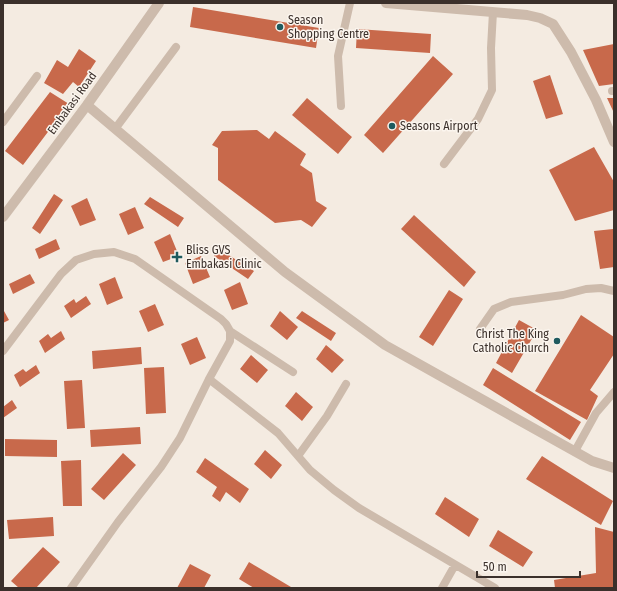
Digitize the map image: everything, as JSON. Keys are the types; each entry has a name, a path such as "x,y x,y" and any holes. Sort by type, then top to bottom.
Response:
{"street":[{"name":"Embakasi Road","path":"3,217 87,105 159,3"},
{"path":"386,3 527,15 540,18 553,24 571,52 596,100 614,142"},
{"path":"87,105 285,272 385,345 592,461 614,468"}],"lane":[{"path":"341,106 338,56 350,3"},
{"path":"444,164 478,119 492,90 491,48 493,12"},
{"path":"115,129 176,47"},
{"path":"3,122 37,76"},
{"path":"3,352 61,274 76,260 94,254 114,252 135,258 221,319 226,324 230,332 230,341 209,379 180,438 161,467 118,522 71,588"},
{"path":"480,329 494,309 511,302 563,295 586,289 601,288 614,291"},
{"path":"230,332 292,372"},
{"path":"209,379 274,429 322,481 360,508 495,588"},
{"path":"298,456 327,416 346,384"},
{"path":"575,451 596,413 614,392"},
{"path":"442,588 455,565"}],"building":[{"path":"193,7 319,28 316,48 190,27"},
{"path":"357,29 431,34 430,53 356,48"},
{"path":"614,44 614,84 599,86 583,50"},
{"path":"79,49 96,61 79,87 73,82 63,94 44,83 57,60 68,67"},
{"name":"Seasons Airport","path":"433,56 453,74 383,153 364,135"},
{"path":"550,75 563,114 546,119 533,81"},
{"path":"50,92 69,104 23,165 5,151"},
{"path":"307,98 352,137 338,154 292,115"},
{"path":"607,98 614,98 614,113"},
{"path":"257,130 269,139 275,131 306,154 300,165 312,173 316,201 327,208 312,227 301,220 275,223 218,180 218,148 212,145 222,131"},
{"path":"594,147 614,182 614,210 575,221 549,170"},
{"path":"54,194 63,200 40,234 32,228"},
{"path":"150,197 184,218 178,227 144,204"},
{"path":"87,198 96,220 80,226 71,206"},
{"path":"135,207 144,228 128,235 119,214"},
{"path":"414,215 476,272 464,287 401,229"},
{"path":"613,229 614,267 600,269 594,231"},
{"path":"170,234 179,256 163,262 154,242"},
{"path":"56,239 60,249 39,259 35,249"},
{"path":"219,249 254,271 248,279 214,256"},
{"path":"201,256 210,277 193,284 185,263"},
{"path":"30,274 35,283 13,294 9,284"},
{"path":"115,277 123,298 107,305 99,284"},
{"path":"240,282 248,304 232,310 224,290"},
{"path":"449,290 463,299 433,346 419,337"},
{"path":"86,296 91,304 71,318 64,306 74,299 76,303"},
{"path":"155,304 164,325 148,332 139,311"},
{"path":"3,311 9,320 3,323"},
{"path":"280,311 298,327 287,340 270,326"},
{"path":"302,311 336,333 331,341 296,318"},
{"path":"581,315 614,337 614,354 590,390 598,396 587,420 535,391"},
{"path":"519,320 537,330 512,373 496,363"},
{"path":"61,331 65,339 45,353 39,341 48,334 51,338"},
{"path":"197,337 206,358 190,365 181,344"},
{"path":"326,345 344,360 332,373 316,359"},
{"path":"141,347 142,364 93,369 92,351"},
{"path":"251,355 268,370 257,383 240,369"},
{"path":"36,365 40,373 20,387 14,375 23,369 26,372"},
{"path":"164,367 166,413 146,414 144,368"},
{"path":"493,368 581,422 570,440 483,385"},
{"path":"82,380 85,428 67,429 64,381"},
{"path":"296,392 313,407 302,421 285,406"},
{"path":"12,400 17,408 3,418 3,407"},
{"path":"140,427 141,444 91,447 90,430"},
{"path":"5,439 57,440 57,457 5,456"},
{"path":"265,450 282,465 271,479 254,464"},
{"path":"123,453 136,465 104,500 91,489"},
{"path":"542,456 613,501 601,525 526,479"},
{"path":"205,458 249,489 240,503 226,492 220,502 212,496 217,487 196,472"},
{"path":"81,460 82,506 63,506 61,461"},
{"path":"445,497 479,519 469,537 435,514"},
{"path":"53,517 54,536 9,539 7,520"},
{"path":"595,527 614,532 614,587 555,588 554,580 596,573"},
{"path":"498,530 533,552 523,567 489,546"},
{"path":"43,547 60,562 36,588 19,588 11,581"},
{"path":"249,562 291,588 254,588 239,579"},
{"path":"190,564 211,575 204,588 177,588"}],"place":[{"name":"Season Shopping Centre","path":"280,27"},
{"name":"Seasons Airport","path":"392,126"},
{"name":"Bliss GVS Embakasi Clinic","path":"177,257"},
{"name":"Christ The King Catholic Church","path":"557,341"}]}
